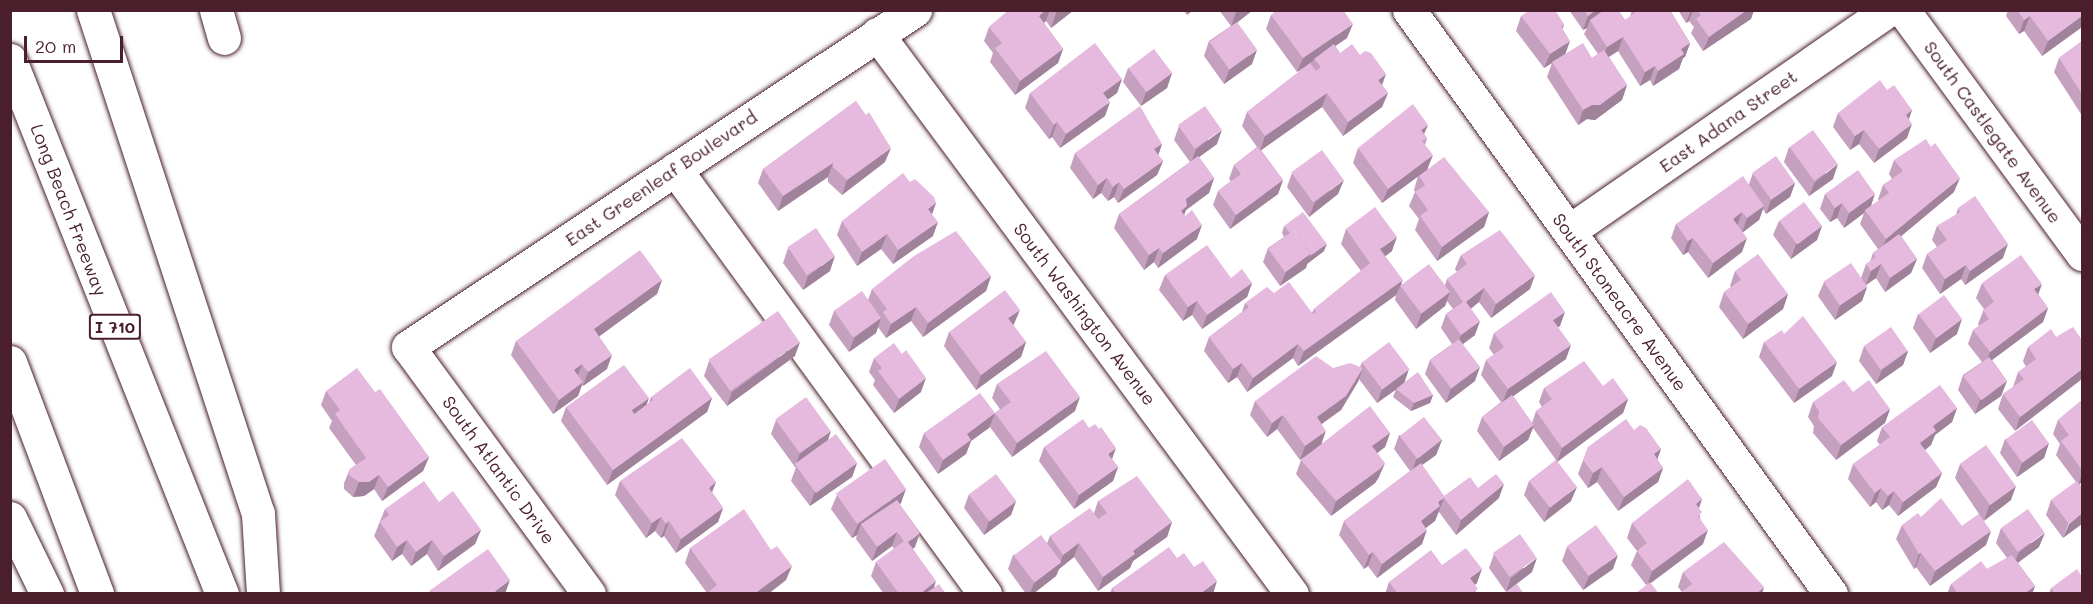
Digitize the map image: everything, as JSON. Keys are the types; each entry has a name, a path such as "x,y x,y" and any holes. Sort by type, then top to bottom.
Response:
{"main road":[{"path":"93,10 258,514 263,594"},
{"name":"East Greenleaf Boulevard","path":"408,347 915,10"},
{"name":"South Stoneacre Avenue","path":"1409,10 1831,594"},
{"name":"East Adana Street","path":"1569,231 1888,10"},
{"name":"South Castlegate Avenue","path":"1903,10 2082,254"},
{"name":"South Washington Avenue","path":"878,34 1292,594"},
{"name":"Long Beach Freeway","path":"10,60 222,594"},
{"path":"675,169 985,594"},
{"name":"South Atlantic Drive","path":"408,347 589,594"},
{"path":"10,362 97,594"},
{"path":"10,518 47,594"}],"building":[{"path":"1009,10 1046,10 1039,16 1063,49 1020,81 995,48 1002,43 989,27"},
{"path":"1276,10 1343,10 1353,24 1303,58 1271,15"},
{"path":"1530,10 1555,10 1564,24 1561,26 1570,41 1550,54 1521,16"},
{"path":"1584,10 1596,10 1588,16"},
{"path":"1604,10 1618,10 1625,20 1638,10 1670,10 1690,43 1681,49 1684,54 1658,71 1655,66 1645,72 1623,37 1607,47 1590,20"},
{"path":"1697,10 1747,10 1709,37 1696,19 1701,15"},
{"path":"2017,10 2082,10 2082,16 2048,41 2030,16 2024,20"},
{"path":"1237,22 1257,50 1229,69 1209,42"},
{"path":"2082,41 2082,94 2059,58"},
{"path":"1095,43 1122,79 1103,93 1110,102 1066,134 1057,122 1054,125 1030,93"},
{"path":"1583,43 1592,58 1604,50 1627,85 1600,105 1592,105 1583,110 1552,62"},
{"path":"1334,44 1340,53 1352,44 1360,55 1365,51 1371,53 1386,74 1378,80 1388,93 1348,122 1327,93 1265,136 1247,112 1310,63 1316,71 1321,67 1314,59"},
{"path":"1154,49 1172,73 1146,92 1128,68"},
{"path":"1880,80 1887,90 1894,85 1912,110 1906,115 1912,124 1879,149 1864,130 1855,136 1838,113"},
{"path":"856,101 866,115 869,112 891,148 847,180 833,167 833,163 783,196 763,169"},
{"path":"1413,104 1428,125 1421,130 1427,138 1422,141 1433,155 1388,189 1358,148"},
{"path":"1140,106 1162,144 1154,149 1163,161 1124,189 1119,182 1113,187 1107,178 1098,185 1075,153"},
{"path":"1205,106 1222,130 1195,149 1178,125"},
{"path":"1813,130 1838,164 1814,181 1790,147"},
{"path":"1926,139 1931,147 1935,143 1960,178 1886,239 1865,210 1889,193 1883,185 1903,171 1894,160"},
{"path":"1258,147 1283,180 1236,215 1218,191 1241,174 1234,165"},
{"path":"1322,150 1344,180 1313,202 1291,172"},
{"path":"1198,156 1214,178 1186,199 1187,206 1181,211 1185,216 1192,210 1202,225 1163,253 1159,248 1149,255 1119,214"},
{"path":"1776,156 1795,183 1771,200 1752,173"},
{"path":"1444,157 1489,212 1442,247 1420,216 1428,210 1415,192 1425,185 1419,176"},
{"path":"1858,170 1875,194 1849,213 1842,203 1835,208 1825,194"},
{"path":"903,173 910,182 915,179 934,197 936,203 928,209 938,222 898,250 887,234 862,252 842,221"},
{"path":"1743,176 1764,206 1747,218 1742,212 1733,219 1747,238 1713,263 1693,238 1688,241 1676,224"},
{"path":"1975,196 2008,244 1970,271 1966,265 1945,279 1927,254 1947,240 1937,226 1960,212 1958,208"},
{"path":"1804,202 1822,226 1797,245 1779,221"},
{"path":"1375,207 1397,237 1380,249 1403,280 1304,351 1298,344 1253,378 1242,363 1233,369 1209,337 1249,307 1245,303 1267,287 1274,293 1289,282 1313,314 1316,312 1314,309 1370,263 1346,229"},
{"path":"1303,212 1327,244 1310,256 1311,253 1294,230 1290,233 1284,226"},
{"path":"816,228 835,256 807,275 788,247"},
{"path":"1294,230 1311,253 1285,272 1268,249"},
{"path":"1500,230 1535,275 1496,304 1484,288 1466,302 1480,321 1461,335 1446,314 1463,302 1447,279 1467,264 1461,255"},
{"path":"956,231 991,276 928,323 916,307 891,324 883,312 887,309 872,289 914,256"},
{"path":"1899,234 1917,259 1890,278 1881,264 1871,271 1866,264 1876,257 1873,253"},
{"path":"1207,245 1231,278 1242,269 1252,283 1207,315 1197,301 1188,307 1165,275"},
{"path":"640,250 662,280 594,329 612,355 588,372 582,364 574,370 583,382 559,400 516,341"},
{"path":"1758,254 1788,294 1748,324 1724,292 1741,280 1735,271"},
{"path":"2021,255 2042,284 2034,289 2048,308 1990,352 1973,330 1989,319 1983,310 1994,302 1982,283"},
{"path":"1851,263 1867,287 1840,305 1824,281"},
{"path":"1429,264 1450,292 1421,314 1400,286"},
{"path":"1005,290 1020,310 1008,318 1026,342 981,375 949,332"},
{"path":"862,291 881,318 853,338 834,311"},
{"path":"1551,292 1565,312 1553,320 1571,345 1508,389 1486,360 1504,347 1494,333"},
{"path":"1944,295 1962,319 1936,338 1918,314"},
{"path":"778,311 800,342 730,391 708,360"},
{"path":"1803,316 1837,362 1799,389 1764,342 1782,330 1784,334"},
{"path":"1891,327 1908,351 1881,370 1864,346"},
{"path":"2073,327 2082,340 2082,369 2020,417 2003,394 2024,379 2018,372 2036,359 2028,347 2051,329 2056,337"},
{"path":"1459,339 1480,367 1451,389 1430,361"},
{"path":"1389,342 1409,369 1382,390 1362,362"},
{"path":"894,343 902,354 906,350 926,378 899,399 878,371 882,368 874,358"},
{"path":"1046,351 1080,397 1017,443 995,413 1011,402 997,384"},
{"path":"1316,356 1333,368 1350,363 1363,368 1346,396 1317,417 1326,431 1305,446 1283,415 1272,423 1255,401"},
{"path":"1989,357 2007,381 1981,400 1963,376"},
{"path":"1584,361 1603,386 1613,378 1628,399 1562,448 1536,411 1552,399 1544,388"},
{"path":"624,365 649,398 632,410 634,414 653,400 651,397 690,368 712,398 613,470 566,407"},
{"path":"357,368 375,392 380,389 429,457 388,487 379,475 369,482 359,482 349,475 350,469 366,458 335,414 340,410 326,391"},
{"path":"1418,372 1433,395 1414,403 1396,389"},
{"path":"1844,380 1853,392 1869,380 1890,409 1841,445 1818,418 1819,411 1813,402"},
{"path":"1940,385 1957,408 1933,426 1936,431 1920,443 1942,473 1903,502 1894,491 1888,496 1881,488 1875,493 1853,464 1890,437 1882,427"},
{"path":"980,393 995,413 967,434 971,440 943,460 924,433"},
{"path":"1512,395 1534,425 1504,447 1482,417"},
{"path":"806,397 831,431 800,453 775,419"},
{"path":"2082,400 2082,470 2061,441 2069,435 2058,420"},
{"path":"1370,406 1390,433 1372,446 1385,463 1336,501 1301,460"},
{"path":"1424,417 1442,440 1417,459 1400,436"},
{"path":"1083,419 1089,428 1095,424 1099,429 1101,427 1116,448 1108,454 1118,467 1079,495 1044,447"},
{"path":"1626,419 1634,430 1640,425 1646,428 1661,449 1654,454 1663,468 1624,497 1602,467 1593,473 1583,460 1588,447"},
{"path":"2032,420 2049,443 2022,463 2005,439"},
{"path":"836,434 857,463 816,493 795,464"},
{"path":"682,438 716,482 709,488 723,508 681,539 669,521 666,524 661,517 652,523 620,481"},
{"path":"1986,445 2016,486 1990,505 1960,464"},
{"path":"885,459 906,489 857,524 836,493"},
{"path":"1556,460 1577,487 1550,508 1529,481"},
{"path":"1421,463 1444,496 1470,477 1478,488 1496,474 1504,484 1461,520 1444,498 1438,502 1440,506 1421,521 1427,530 1382,564 1373,552 1369,555 1344,521"},
{"path":"996,474 1016,501 989,522 969,494"},
{"path":"1137,476 1172,522 1133,551 1135,554 1103,577 1079,543 1063,555 1050,536 1090,508 1098,519 1107,513 1098,501"},
{"path":"1688,479 1702,499 1696,504 1702,512 1698,516 1708,530 1652,571 1637,551 1647,543 1632,523"},
{"path":"424,481 439,502 453,491 481,530 444,556 432,540 416,552 407,540 397,547 380,522 389,515 385,509"},
{"path":"2077,481 2082,488 2082,513 2069,524 2051,500"},
{"path":"1941,498 1962,526 1979,514 1991,531 1935,571 1921,553 1919,554 1902,525 1918,513 1921,517"},
{"path":"897,500 920,533 908,542 936,581 920,594 899,594 876,562 904,541 897,532 877,547 861,524"},
{"path":"744,509 771,550 777,546 792,566 754,594 706,594 717,585 690,548"},
{"path":"2028,509 2045,533 2018,552 2001,528"},
{"path":"1596,525 1618,555 1589,576 1567,546"},
{"path":"1520,534 1537,558 1510,577 1493,553"},
{"path":"1041,535 1061,562 1034,583 1014,555"},
{"path":"1724,542 1764,587 1756,594 1679,594 1692,584 1683,572"},
{"path":"1169,547 1177,558 1184,553 1194,567 1203,561 1217,581 1200,594 1116,594 1112,588"},
{"path":"1466,548 1482,569 1470,578 1478,589 1471,594 1398,594 1389,582 1431,550 1442,565"},
{"path":"488,549 510,580 495,591 498,594 432,594 429,591"},
{"path":"2012,555 2035,586 2024,594 1954,594 1956,591 1951,584 1981,561 1987,569"},
{"path":"2077,569 2082,577 2082,594 2055,594 2051,588"},
{"path":"1650,582 1659,594 1635,594"},
{"path":"939,584 946,594 925,594"},
{"path":"1517,584 1524,594 1503,594"}]}
